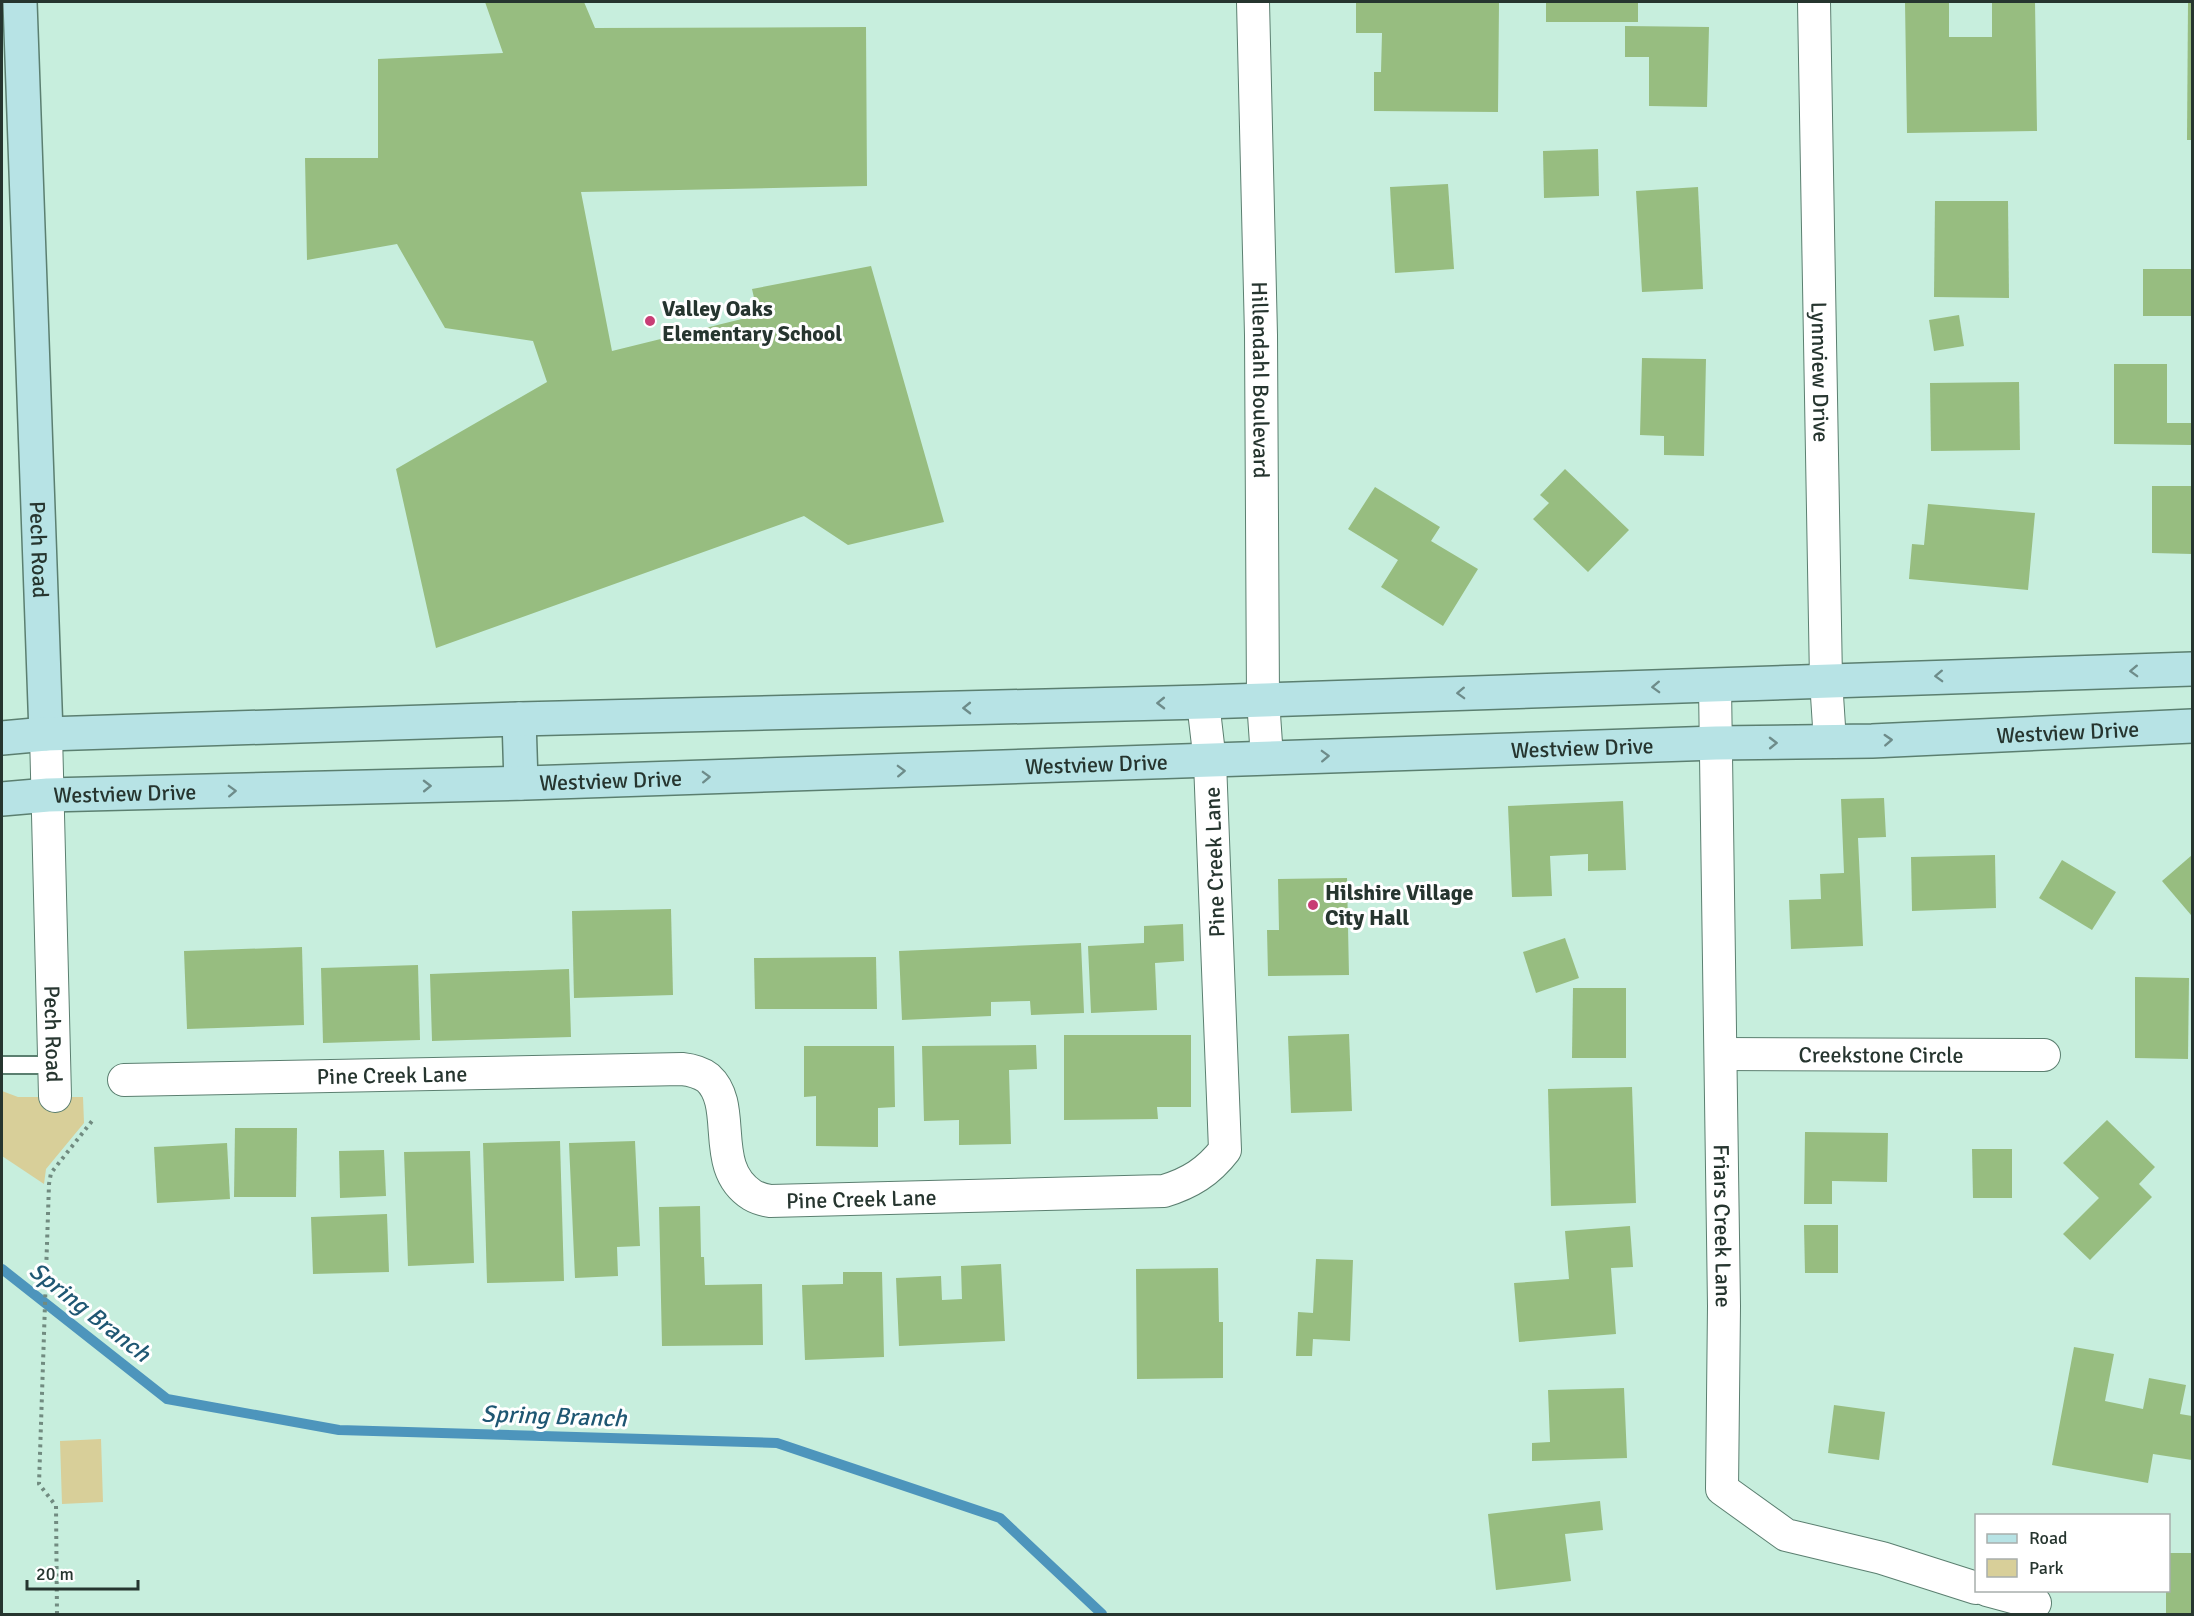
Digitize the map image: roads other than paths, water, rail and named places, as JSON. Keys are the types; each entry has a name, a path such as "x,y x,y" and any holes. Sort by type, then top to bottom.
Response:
{"main road":[{"name":"Pech Road","path":"20,2 46,734"},
{"path":"2,738 46,734 519,719 1203,702 2193,669"},
{"path":"519,719 521,783"},
{"name":"Westview Drive","path":"2,799 48,795 521,783 1830,742 2193,726"}],"street":[{"name":"Hillendahl Boulevard","path":"1253,2 1261,335 1263,700 1267,758"},
{"name":"Lynnview Drive","path":"1814,2 1826,680 1830,742"},
{"name":"Friars Creek Lane","path":"1715,686 1725,1306 1722,1489 1786,1534 1882,1558 1975,1587"},
{"name":"Pine Creek Lane","path":"124,1080 682,1069 696,1071 708,1079 717,1093 722,1110 729,1166 738,1182 753,1196 770,1202 1164,1191 1185,1184 1202,1175 1225,1150 1210,762 1203,702"},
{"name":"Pech Road","path":"46,734 55,1080"},
{"name":"Creekstone Circle","path":"1721,1054 2044,1055"},
{"path":"1994,1592 2035,1603"}],"lane":[{"path":"2,1065 55,1080"}],"waterway":[{"name":"Spring Branch","path":"2,1269 167,1399 339,1430 777,1443 1000,1518 1102,1614"}],"place":[{"name":"Valley Oaks Elementary School","path":"650,321"},
{"name":"Hilshire Village City Hall","path":"1313,905"}]}
